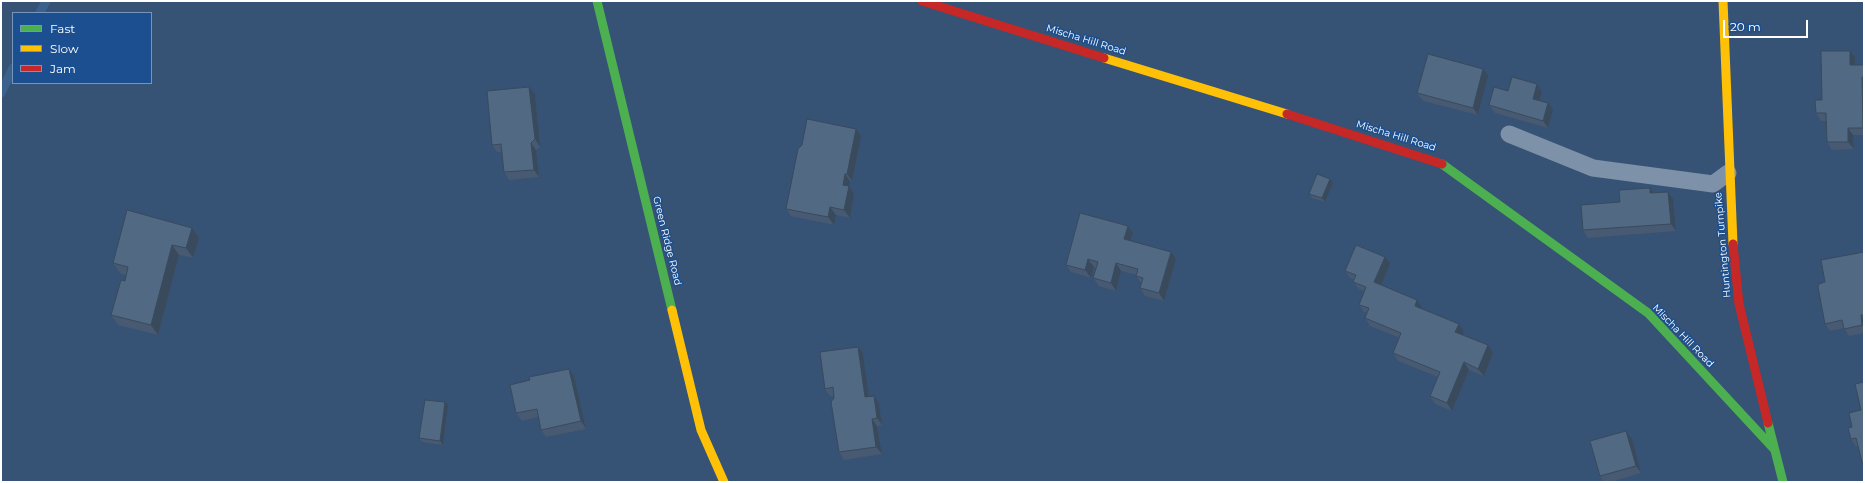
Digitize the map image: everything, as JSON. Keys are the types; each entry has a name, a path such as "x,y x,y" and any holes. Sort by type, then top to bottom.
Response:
{"street":[{"name":"Green Ridge Road","path":"597,1 701,430 724,482"},
{"name":"Mischa Hill Road","path":"922,1 1440,162 1648,313 1774,449"},
{"name":"Huntington Turnpike","path":"1723,1 1728,173 1732,238 1739,304 1783,482"}],"lane":[{"path":"1509,134 1593,168 1713,184 1728,173"}],"building":[{"path":"1821,51 1850,51 1850,65 1864,65 1864,77 1862,77 1863,128 1848,128 1848,142 1827,142 1826,113 1816,113 1815,100 1822,100"},
{"path":"1428,54 1483,69 1473,108 1417,93"},
{"path":"1512,77 1537,84 1533,99 1548,103 1543,121 1489,105 1494,87 1508,91"},
{"path":"529,87 535,139 531,143 534,170 504,172 501,144 492,145 487,91"},
{"path":"807,119 856,129 847,174 845,174 843,185 849,186 844,210 830,207 828,217 786,209 798,149 802,145"},
{"path":"1317,174 1330,179 1322,198 1309,194"},
{"path":"1650,188 1650,193 1668,192 1671,224 1583,230 1581,205 1620,202 1619,190"},
{"path":"127,210 192,228 186,248 172,245 151,325 111,315 121,280 125,281 128,267 113,263"},
{"path":"1080,213 1128,226 1124,239 1171,252 1159,293 1140,288 1143,278 1136,276 1138,269 1116,263 1111,283 1093,278 1098,262 1088,259 1085,270 1066,265"},
{"path":"1356,245 1385,257 1374,282 1417,300 1415,306 1459,324 1455,332 1488,345 1478,369 1464,362 1447,403 1430,396 1440,372 1393,353 1401,333 1365,318 1369,308 1359,305 1366,287 1353,282 1356,275 1345,271"},
{"path":"1864,252 1864,315 1861,315 1862,325 1844,329 1842,320 1825,324 1818,287 1819,284 1825,282 1821,260"},
{"path":"858,347 865,397 874,396 877,418 872,419 876,447 839,452 831,402 834,398 833,387 825,389 820,352"},
{"path":"569,369 581,421 541,430 537,409 516,413 510,385 530,380 529,377"},
{"path":"1864,382 1864,462 1862,462 1856,438 1851,439 1848,428 1852,427 1849,413 1861,410 1855,384"},
{"path":"425,400 445,402 440,441 419,438"},
{"path":"1626,431 1636,466 1600,476 1590,441"}],"waterway":[{"path":"40,12 46,1"},
{"path":"1,93 12,70"}],"traffic: fast":[{"path":"597,1 672,310"},
{"path":"1442,164 1648,313 1774,449"},
{"path":"1768,423 1783,482"}],"traffic: slow":[{"path":"1723,1 1733,244"},
{"path":"1104,58 1287,114"},
{"path":"672,310 701,430 724,482"}],"traffic: jam":[{"path":"922,1 1104,58"},
{"path":"1287,114 1442,164"},
{"path":"1733,244 1739,304 1768,423"}]}
